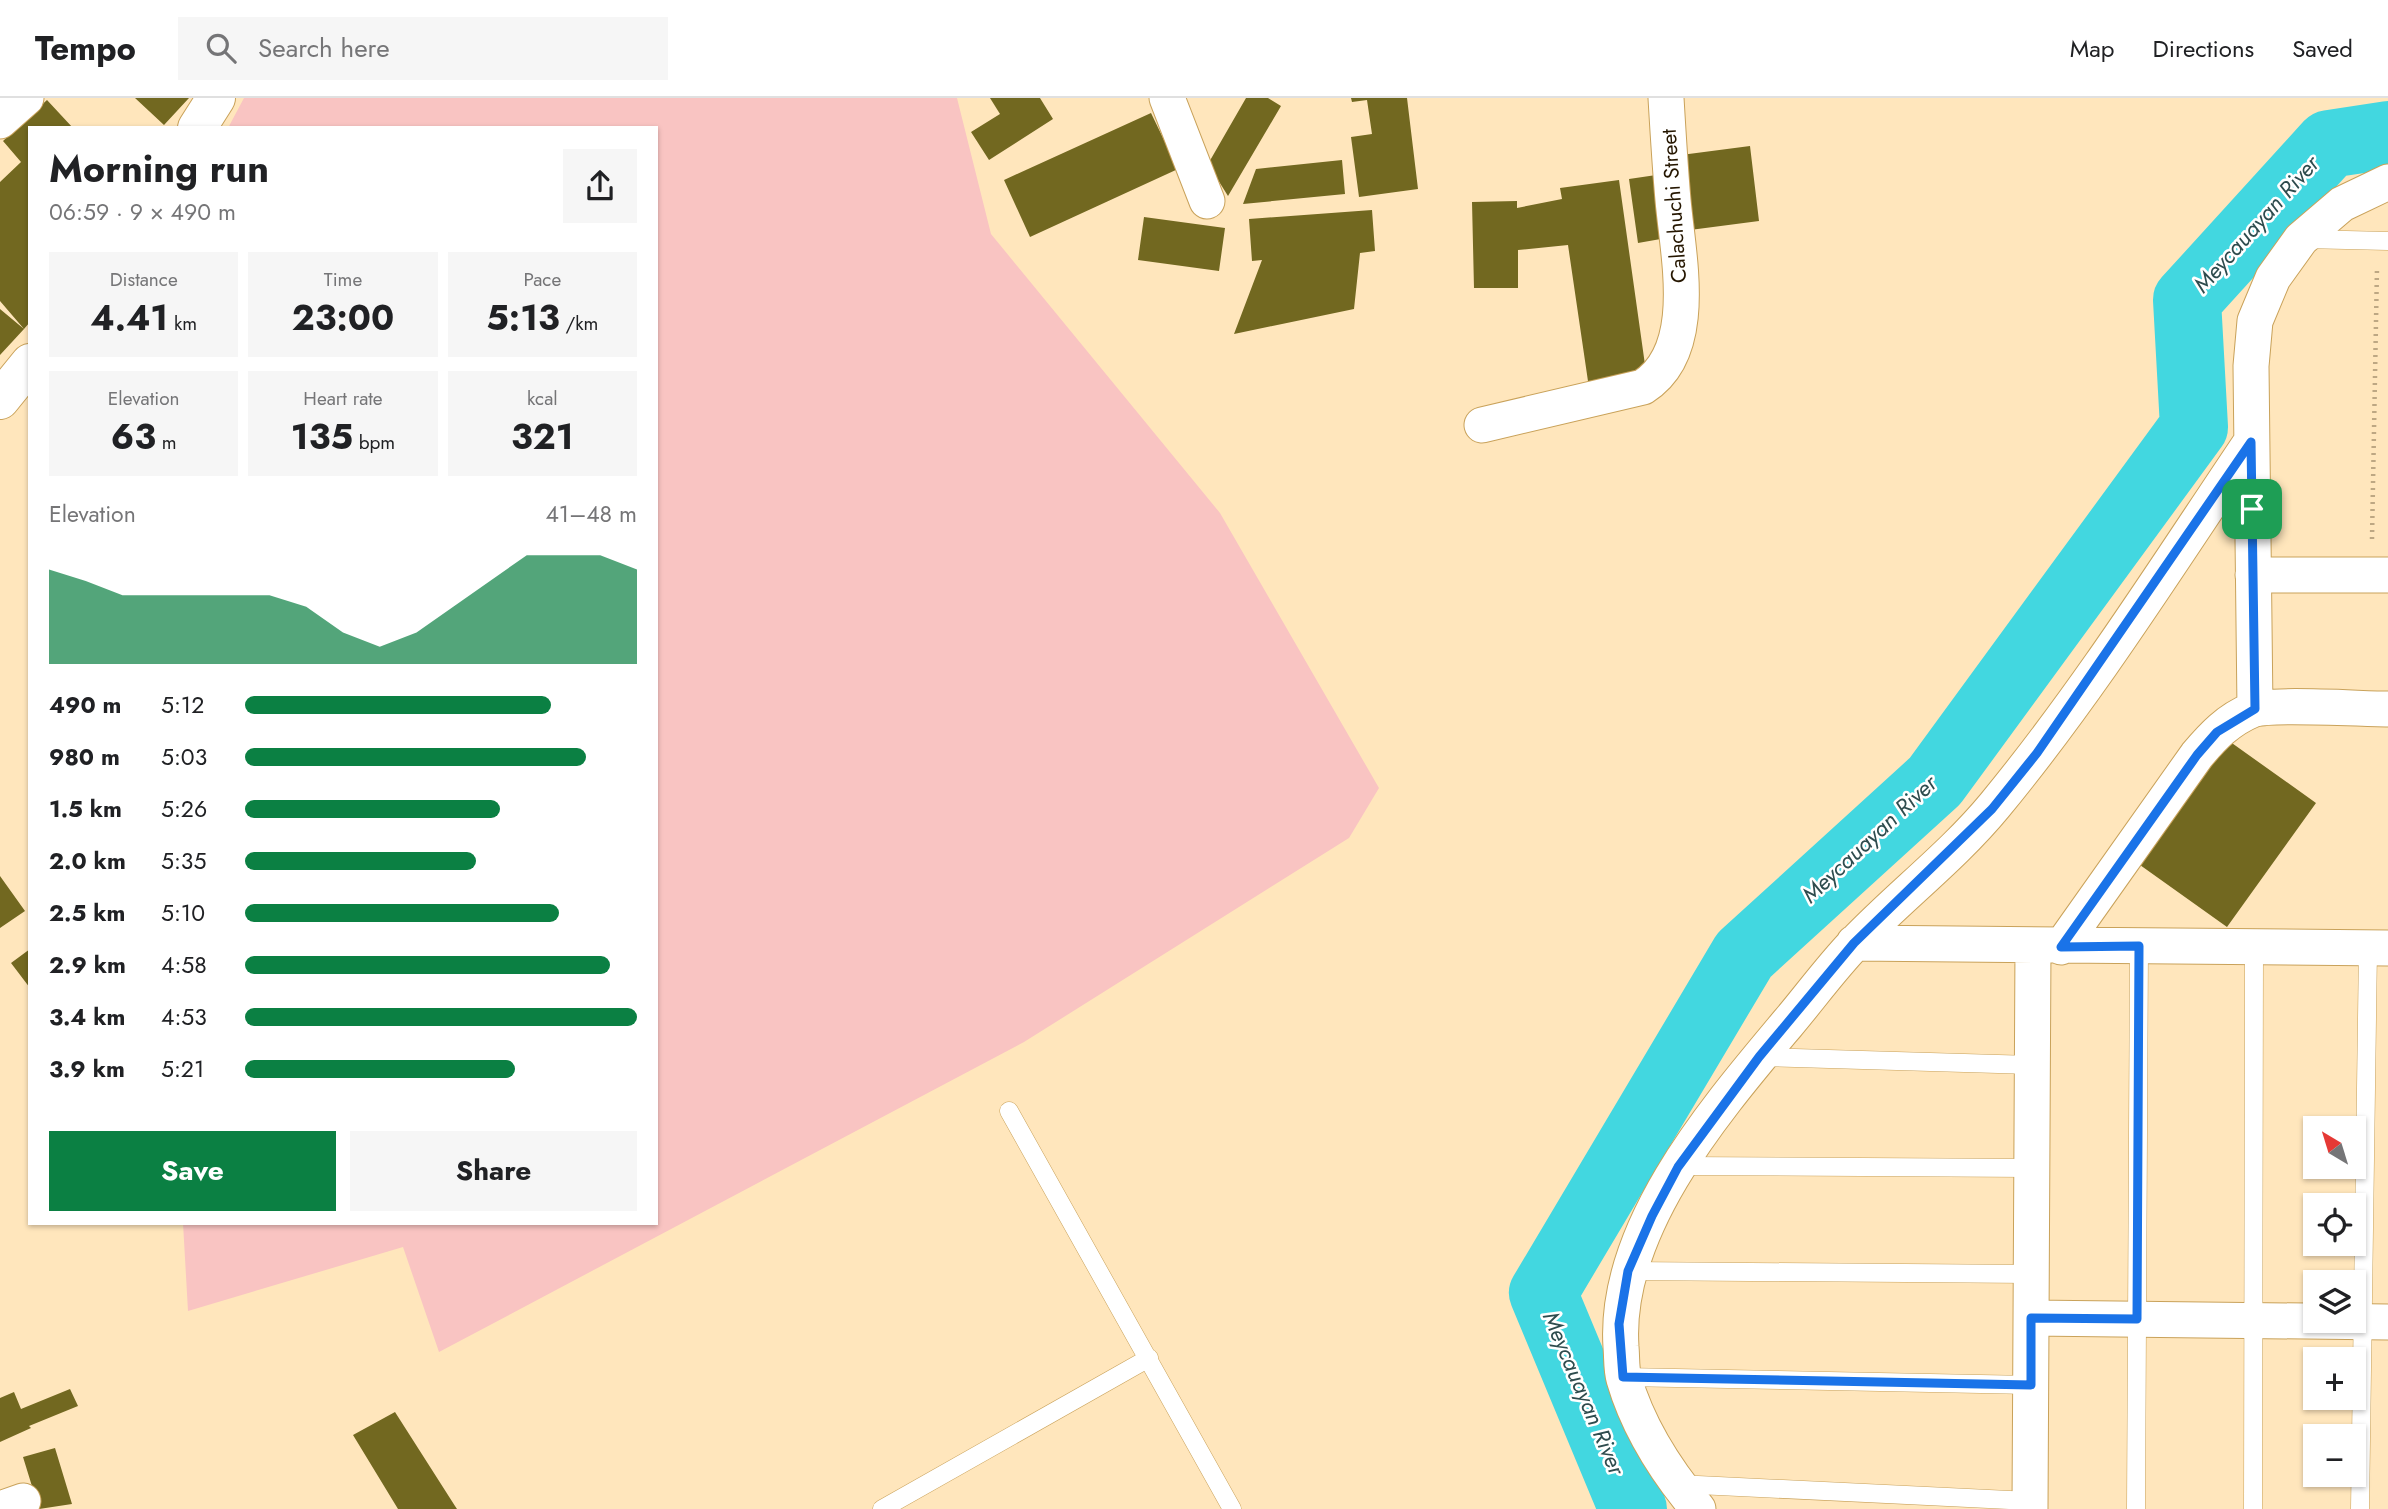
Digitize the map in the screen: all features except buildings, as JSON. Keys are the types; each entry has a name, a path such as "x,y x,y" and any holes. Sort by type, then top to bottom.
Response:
{"street":[{"path":"0,121 26,98"},
{"path":"198,126 216,98"},
{"path":"1167,98 1207,201"},
{"name":"Calachuchi Street","path":"1482,425 1643,387 1655,379 1670,360 1678,328 1682,275 1666,98"},
{"path":"2255,709 2251,366 2255,321 2273,278 2301,239 2342,204 2388,182"},
{"path":"0,400 28,365"},
{"path":"1688,1496 1656,1450 1623,1377 1619,1324 1628,1271 1652,1216 1678,1167 1759,1057 1854,943 1992,809 2037,753 2251,442"},
{"path":"2253,575 2380,575"},
{"path":"2030,1505 2032,1065 2047,947 2217,732 2255,709 2388,709"},
{"path":"1854,943 2047,947 2378,948"},
{"path":"2031,1318 2375,1322"}],"lane":[{"path":"2301,239 2383,241"},
{"path":"2136,1509 2139,946"},
{"path":"2253,1509 2254,947"},
{"path":"2360,1509 2375,1322 2378,948"},
{"path":"1759,1057 2032,1065"},
{"path":"1009,1111 1233,1509"},
{"path":"1678,1167 2032,1168"},
{"path":"1628,1271 2031,1274"},
{"path":"882,1509 1149,1358"},
{"path":"1623,1377 2031,1385"},
{"path":"1688,1496 2030,1505"}],"path":[{"path":"2380,575 2383,241"}],"shaded area":[{"path":"244,98 957,98 991,234 1220,513 1379,788 1349,838 1024,1042 439,1352 403,1247 188,1311 183,1225 658,1225 658,126 229,126"}],"waterway":[{"name":"Meycauayan River","path":"1633,1509 1543,1293 1744,955 1935,781 2194,427 2187,300 2329,144 2388,135"}],"route":[{"path":"2251,442 2252,509 2255,709 2234,719 2217,732 2197,755 2061,947 2139,946 2137,1319 2031,1318 2031,1385 1623,1377 1619,1324 1628,1271 1652,1216 1678,1167 1715,1114 1854,943 1936,867 1992,809 2037,753 2090,680 2251,442"}]}
